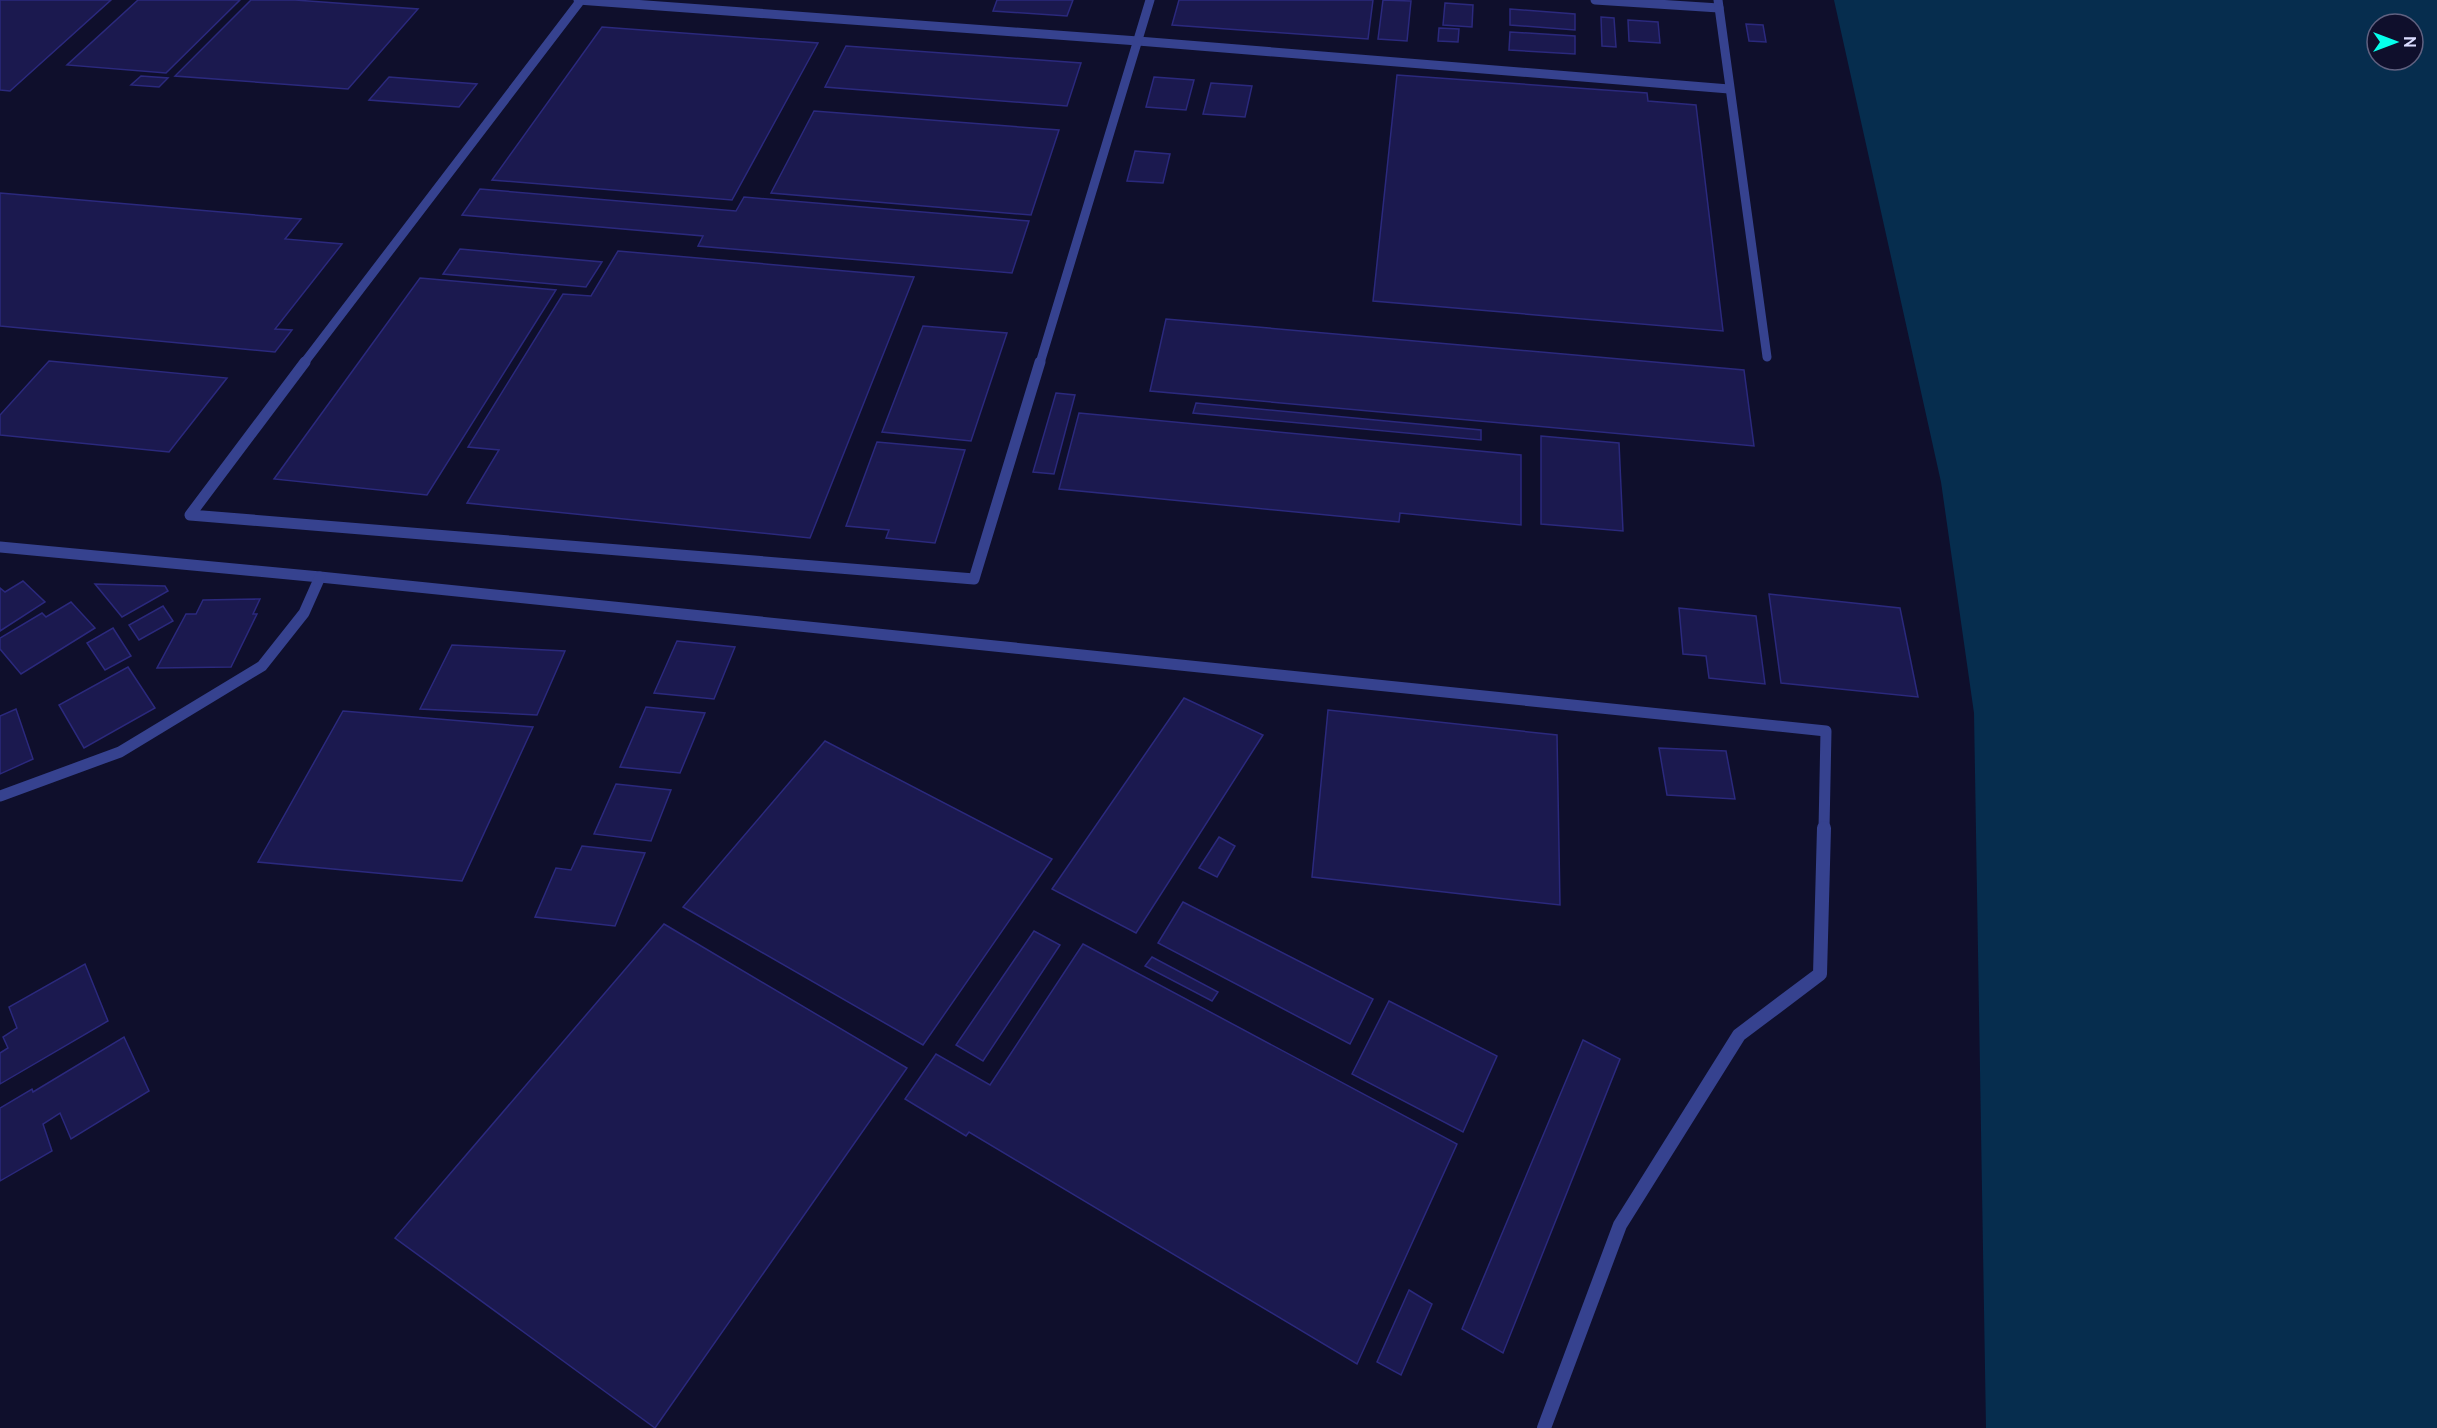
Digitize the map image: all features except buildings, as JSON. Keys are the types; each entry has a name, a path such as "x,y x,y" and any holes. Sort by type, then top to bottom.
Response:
{"street":[{"path":"1150,0 1138,41 974,579 190,515 402,232 580,0 1138,41 1729,89"},
{"path":"1595,0 1718,4 1767,357"},
{"path":"0,547 320,577 1826,731 1820,974 1739,1035 1620,1226 1544,1428"},
{"path":"0,796 120,752 262,666 304,613 320,577"}],"water":[{"path":"1834,0 2437,0 2437,1428 1986,1428 1974,713 1941,482"}]}
